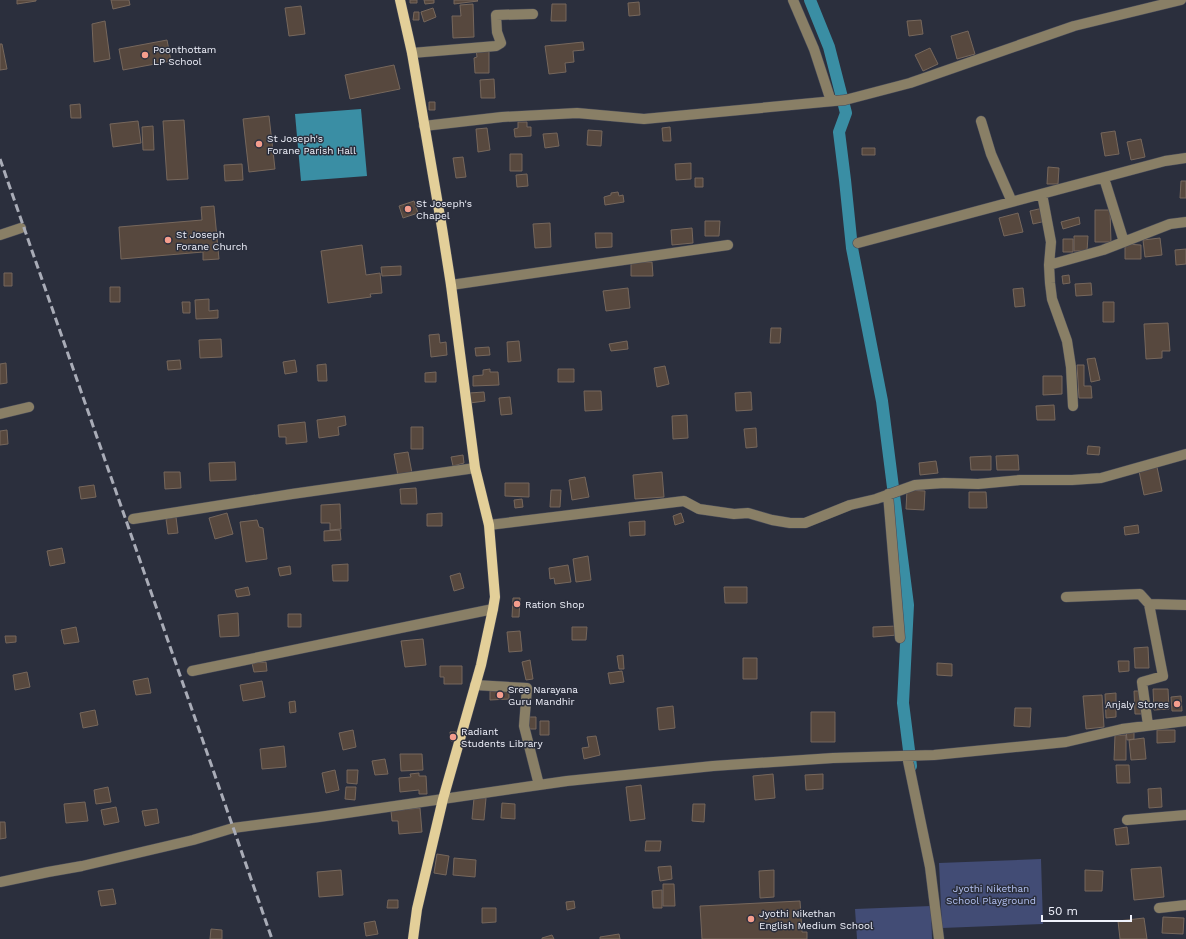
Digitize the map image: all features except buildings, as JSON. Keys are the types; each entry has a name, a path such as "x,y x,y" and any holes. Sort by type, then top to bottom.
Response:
{"main road":[{"path":"400,0 412,53 451,285 475,468 489,525 494,597 493,610 475,685 443,799 417,909 412,939"}],"street":[{"path":"793,0 814,49 828,97"},
{"path":"424,126 502,117 577,113 644,119 828,97 845,100 910,83 1074,26 1181,0"},
{"path":"412,53 496,46 501,43 497,32 496,15 533,14"},
{"path":"981,120 992,154 1012,202"},
{"path":"862,242 1165,161 1186,158"},
{"path":"1104,178 1124,242"},
{"path":"1042,194 1051,242 1049,265 1052,299 1067,341 1071,367 1073,406"},
{"path":"1049,265 1103,250 1170,224 1186,222"},
{"path":"0,235 21,228"},
{"path":"451,285 728,245"},
{"path":"0,414 29,407"},
{"path":"489,525 684,501 699,509 734,514 748,513 772,520 790,523 805,523 850,505 876,499 915,485 944,482 978,484 1020,480 1072,480 1101,478 1186,454"},
{"path":"133,520 292,494 475,468"},
{"path":"894,492 894,571 900,638"},
{"path":"1066,597 1140,594 1149,604 1163,676 1142,682 1148,725"},
{"path":"1149,604 1186,605"},
{"path":"192,671 493,610"},
{"path":"475,685 527,688 524,726 539,785"},
{"path":"0,882 82,866 193,840 233,828 567,781 713,766 833,758 934,755 1066,742 1122,729 1186,721"},
{"path":"910,756 930,867 939,939"},
{"path":"1128,820 1186,815"},
{"path":"1159,908 1186,905"}],"green space":[{"name":"Jyothi Nikethan School Playground","path":"1041,859 1043,924 942,928 939,863"},
{"name":"Jyothi Nikethan School Playground","path":"931,906 932,939 857,939 855,909"}],"shaded area":[{"path":"361,109 367,176 301,181 295,114"}],"waterway":[{"path":"810,0 829,47 846,113 839,132 852,248 882,401 908,605 903,703 911,766"}],"railway":[{"path":"0,159 272,939"}],"place":[{"name":"Poonthottam LP School","path":"145,55"},
{"name":"St Joseph's Forane Parish Hall","path":"259,144"},
{"name":"St Joseph's Chapel","path":"408,209"},
{"name":"St Joseph Forane Church","path":"168,240"},
{"name":"Ration Shop","path":"517,604"},
{"name":"Sree Narayana Guru Mandhir","path":"500,695"},
{"name":"Anjaly Stores","path":"1177,704"},
{"name":"Radiant Students Library","path":"453,737"},
{"name":"Jyothi Nikethan English Medium School","path":"751,919"}]}
